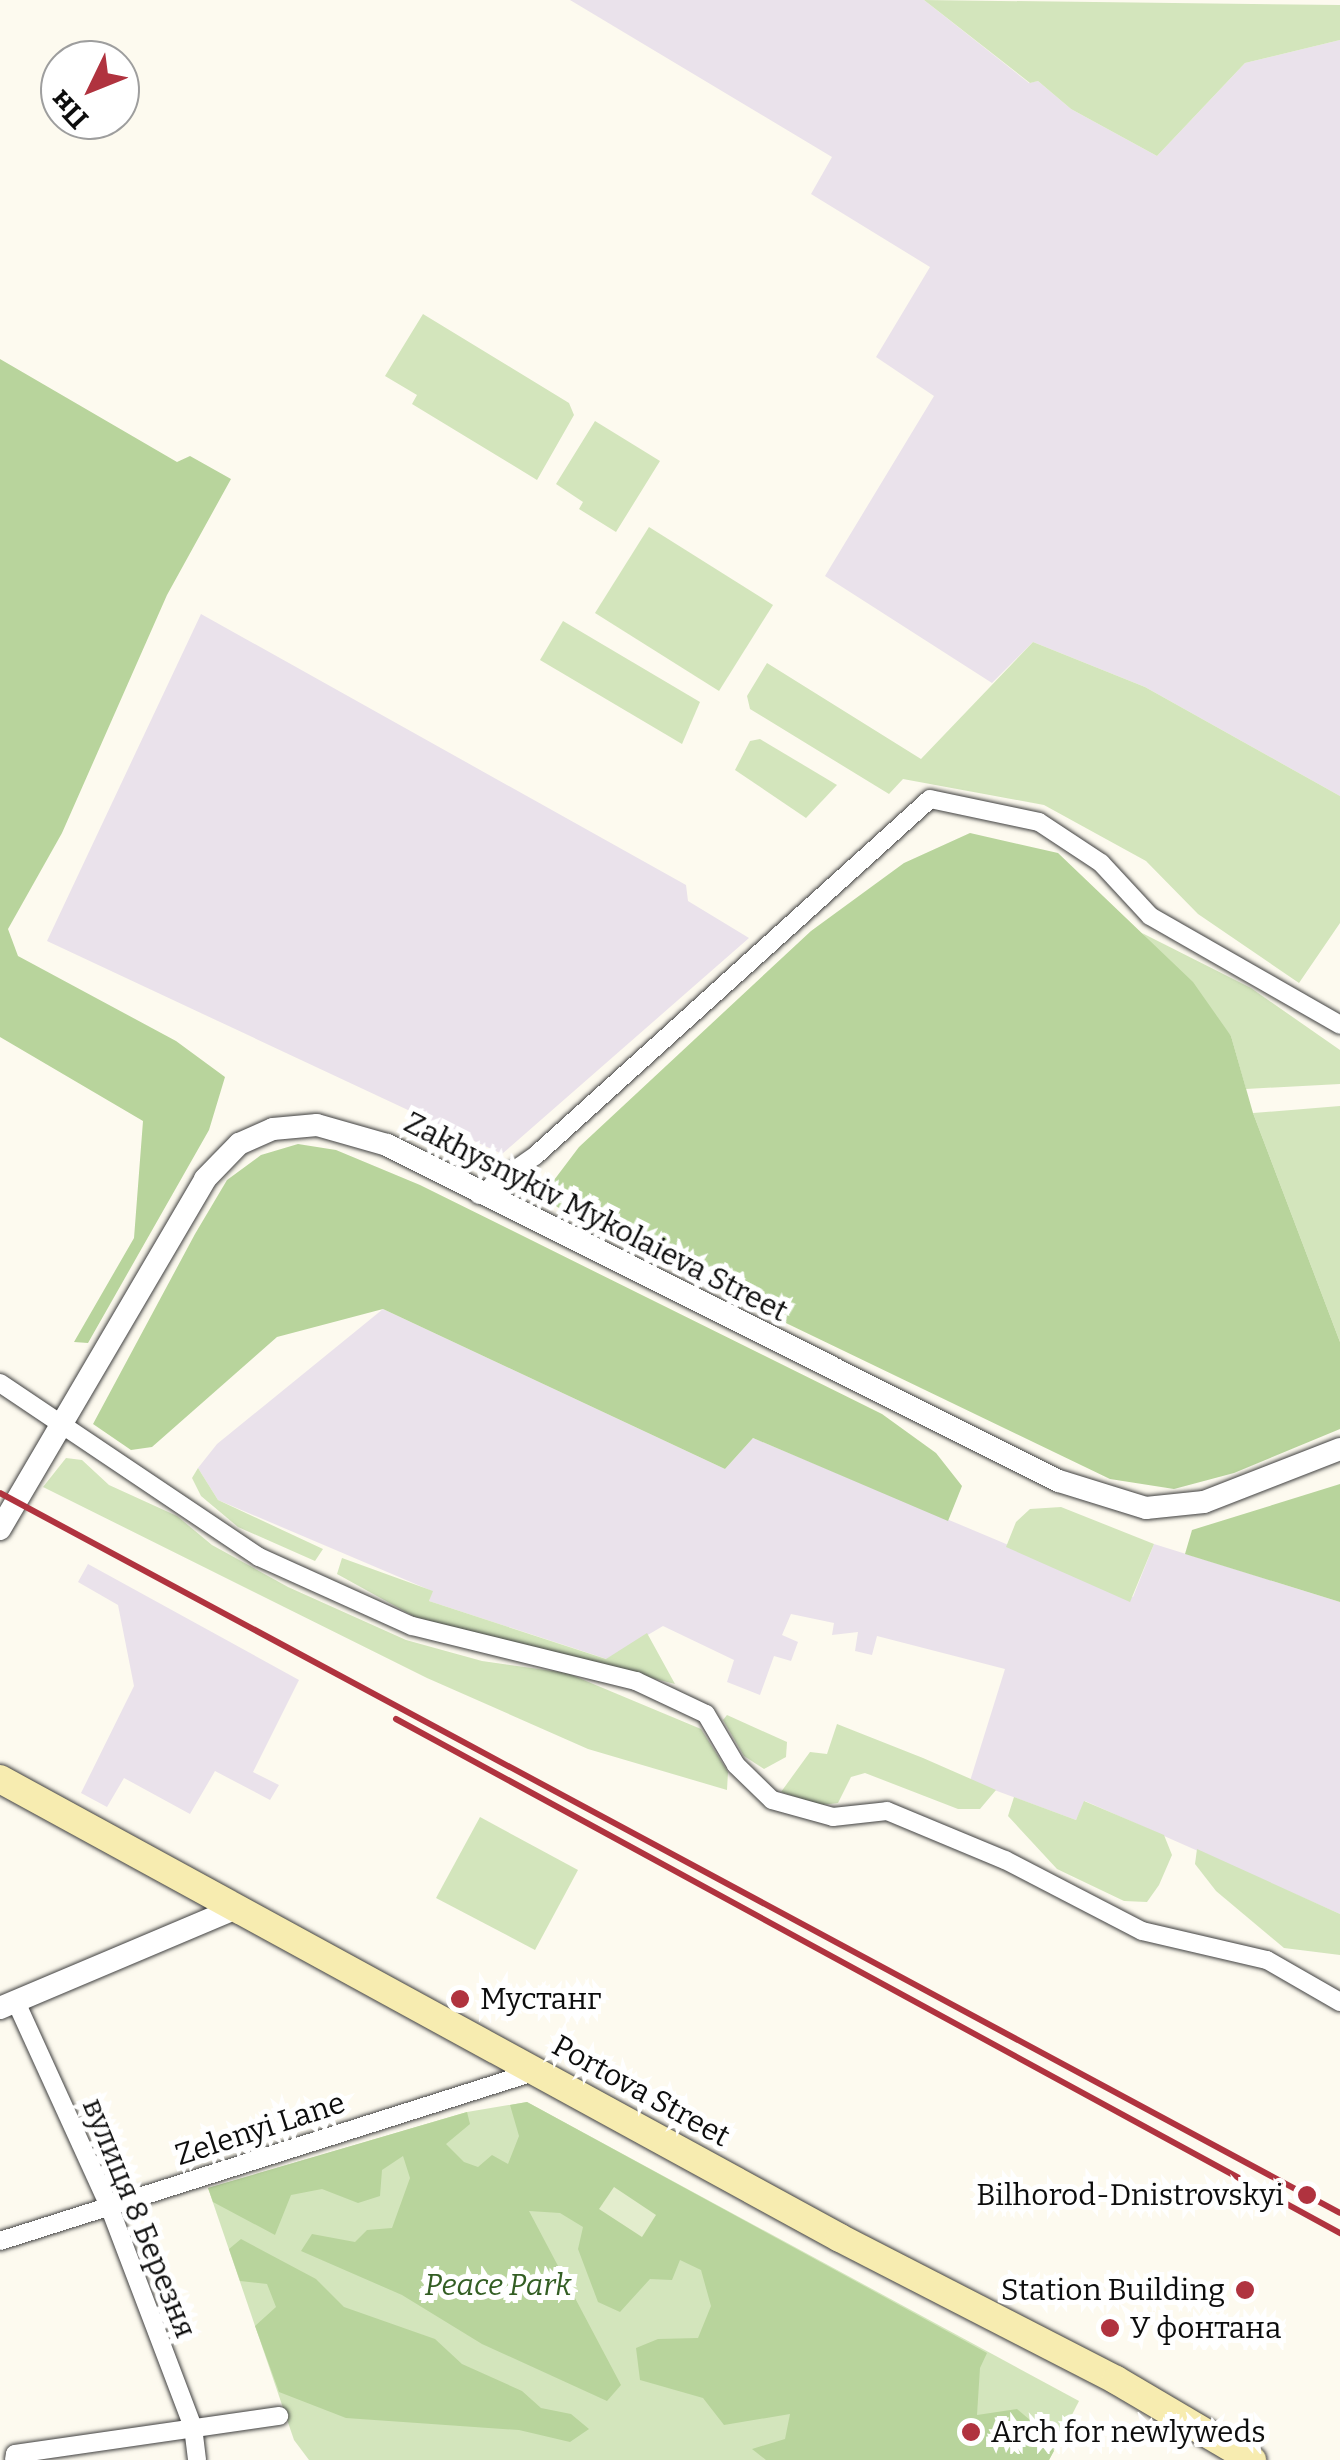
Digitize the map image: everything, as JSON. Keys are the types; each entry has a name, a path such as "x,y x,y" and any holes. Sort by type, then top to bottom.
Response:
{"main road":[{"name":"Portova Street","path":"0,1779 1116,2380 1252,2460"}],"street":[{"path":"480,1196 535,1156 930,799 1039,822 1101,863 1150,916 1340,1025"},
{"name":"Zakhysnykiv Mykolaieva Street","path":"0,1530 66,1423 204,1179 238,1144 273,1130 317,1125 387,1145 480,1196 1060,1481 1146,1508 1204,1502 1340,1450"},
{"path":"0,1383 66,1423 259,1557 412,1626 636,1681 706,1714 736,1765 772,1800 834,1817 887,1811 1005,1860 1142,1931 1267,1960 1340,2002"},
{"path":"8,2005 237,1908"},
{"name":"вулиця 8 Березня","path":"8,2005 109,2206 193,2427 197,2460"},
{"name":"Zelenyi Lane","path":"0,2241 538,2071"},
{"path":"14,2460 15,2454 280,2416"}],"shaded area":[{"path":"570,0 924,0 1029,83 1038,81 1071,109 1157,156 1245,63 1340,40 1340,796 1145,687 1033,642 992,683 825,576 934,396 876,357 930,267 811,194 832,157"},
{"path":"201,614 686,885 688,901 749,938 502,1154 47,941"},
{"path":"383,1309 725,1469 753,1438 1133,1597 1154,1544 1340,1602 1340,1914 1085,1801 1076,1820 970,1781 1005,1669 877,1636 872,1655 855,1651 858,1632 832,1635 834,1623 791,1614 782,1635 798,1642 791,1661 774,1656 760,1695 727,1682 734,1660 663,1626 607,1659 429,1601 432,1591 218,1500 198,1468 217,1444"},
{"path":"88,1564 299,1680 253,1772 279,1785 270,1800 215,1771 190,1814 124,1778 107,1807 81,1793 134,1686 118,1605 78,1582"}],"green space":[{"path":"924,0 1340,5 1340,40 1245,63 1157,156 1071,109 1038,81 1030,83"},
{"path":"423,314 569,403 574,415 537,480 412,404 417,395 385,376"},
{"path":"0,359 177,462 190,456 231,479 167,595 62,833 8,929 18,956 176,1041 225,1077 209,1130 88,1343 74,1342 134,1238 143,1121 0,1037"},
{"path":"595,421 660,461 616,532 579,509 583,502 556,484"},
{"path":"649,527 773,605 719,691 595,613"},
{"path":"563,621 700,702 682,744 540,660"},
{"path":"1033,642 1145,687 1340,796 1340,923 1299,983 1198,914 1146,861 1044,805 903,779 889,794 750,709 747,696 767,663 921,759"},
{"path":"760,739 837,785 806,818 735,770 750,741"},
{"path":"970,833 1058,853 1193,982 1231,1036 1253,1113 1340,1342 1340,1429 1234,1473 1174,1489 1110,1479 584,1226 542,1196 579,1147 811,931 904,863"},
{"path":"1142,933 1251,988 1340,1050 1340,1084 1246,1089 1231,1036"},
{"path":"1340,1106 1340,1342 1253,1113"},
{"path":"298,1144 336,1150 420,1185 882,1414 936,1453 962,1486 948,1521 753,1438 725,1469 383,1309 277,1337 152,1447 131,1450 93,1424 195,1234 227,1180 261,1155"},
{"path":"66,1458 82,1460 109,1485 177,1516 212,1545 288,1587 406,1640 482,1661 567,1673 701,1729 728,1772 727,1790 588,1749 427,1678 43,1487"},
{"path":"198,1468 218,1500 323,1549 315,1561 238,1527 201,1496 192,1478"},
{"path":"1340,1484 1340,1602 1185,1554 1192,1530"},
{"path":"1061,1507 1154,1544 1130,1602 1006,1547 1016,1522 1030,1509"},
{"path":"342,1558 433,1591 429,1601 606,1659 647,1633 675,1684 415,1617 337,1574"},
{"path":"727,1715 787,1742 786,1757 764,1769 744,1756 723,1720"},
{"path":"837,1724 996,1790 980,1809 958,1809 865,1773 851,1777 838,1803 821,1805 781,1792 810,1752 827,1754"},
{"path":"1014,1797 1076,1820 1084,1801 1164,1835 1172,1855 1159,1885 1147,1902 1124,1901 1057,1869 1008,1816"},
{"path":"480,1817 578,1870 535,1950 436,1898"},
{"path":"1197,1849 1340,1914 1340,1955 1284,1948 1216,1891 1195,1864"},
{"name":"Peace Park","path":"527,2102 1079,2401 1049,2460 309,2460 294,2440 208,2188 467,2112"},
{"path":"527,2102 987,2353 980,2368 977,2415 1017,2409 1043,2431 1054,2451 1049,2460 766,2460 752,2449 785,2439 790,2414 724,2425 703,2398 640,2380 636,2348 658,2339 698,2338 711,2306 701,2270 680,2260 672,2280 650,2279 620,2312 598,2302 578,2249 583,2227 560,2213 529,2211 621,2385 607,2401 482,2344 402,2295 301,2251 312,2234 355,2242 367,2230 392,2228 410,2178 403,2156 382,2170 380,2196 358,2203 322,2189 291,2195 275,2235 213,2202 208,2188 467,2112 470,2124 446,2144 464,2162 478,2167 492,2155 508,2164 519,2136 510,2105"},
{"path":"614,2187 656,2215 642,2237 599,2209"},
{"path":"241,2239 316,2279 344,2307 435,2339 462,2364 522,2391 541,2408 571,2414 589,2429 570,2442 519,2430 346,2418 279,2392 255,2326 276,2307 267,2284 240,2281 229,2249"}],"railway":[{"path":"0,1493 1340,2213"},
{"path":"396,1719 1340,2233"}],"place":[{"name":"Мустанг","path":"460,1999"},
{"name":"Bilhorod-Dnistrovskyi","path":"1307,2195"},
{"name":"Station Building","path":"1245,2290"},
{"name":"У фонтана","path":"1110,2328"},
{"name":"Arch for newlyweds","path":"971,2432"}]}
